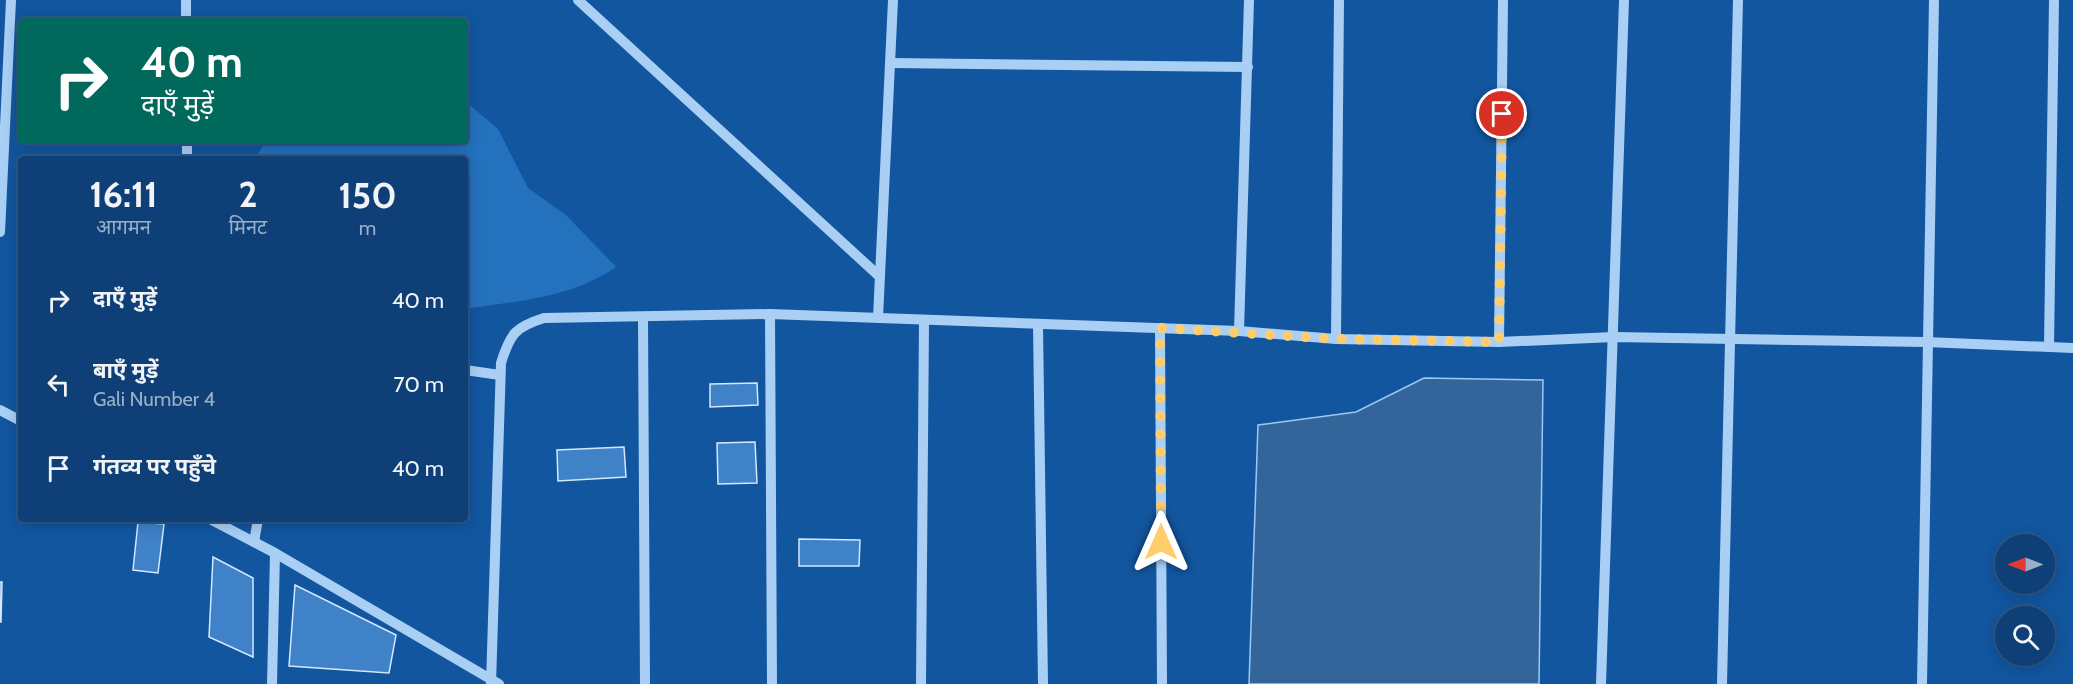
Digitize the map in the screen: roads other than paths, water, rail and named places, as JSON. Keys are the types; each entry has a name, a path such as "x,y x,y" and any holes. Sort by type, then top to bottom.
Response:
{"street":[{"path":"0,232 11,0"},
{"path":"186,0 186,18"},
{"path":"578,0 879,276"},
{"path":"878,318 893,0"},
{"path":"1239,331 1250,0"},
{"path":"1336,339 1339,0"},
{"path":"1499,342 1503,0"},
{"path":"1601,684 1624,0"},
{"path":"1722,684 1738,0"},
{"path":"1922,684 1926,342 1934,0"},
{"path":"2049,347 2054,0"},
{"path":"891,63 1248,67"},
{"path":"216,522 275,553 494,683 500,375 508,340 523,325 544,318 770,314 924,322 1239,331 1336,339 1499,342 1614,337 1926,342 2073,348"},
{"path":"770,314 772,684"},
{"path":"643,318 645,684"},
{"path":"921,684 924,322"},
{"path":"1038,325 1043,684"},
{"path":"1160,328 1162,684"},
{"path":"468,370 500,375"},
{"path":"0,410 18,419"},
{"path":"254,542 257,522"},
{"path":"272,684 275,553"}]}
